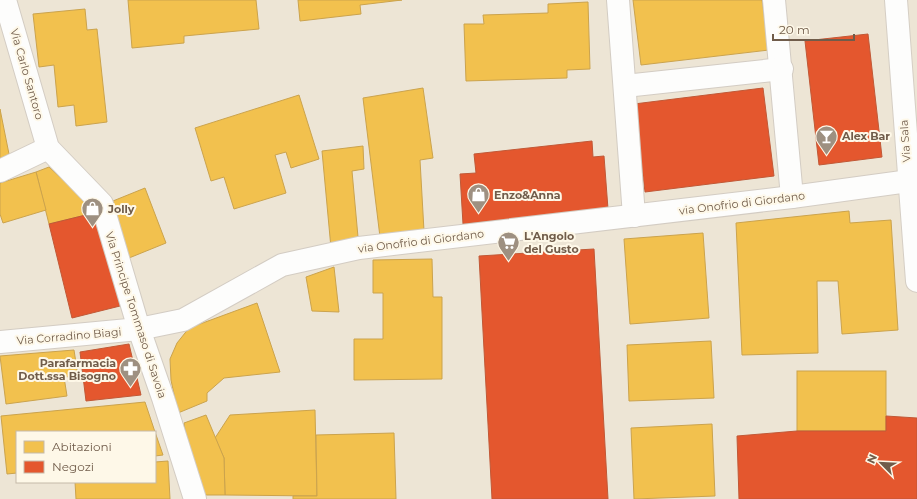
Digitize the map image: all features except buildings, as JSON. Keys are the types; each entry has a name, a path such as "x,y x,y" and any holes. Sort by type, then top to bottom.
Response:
{"street":[{"name":"Via Carlo Santoro","path":"5,0 48,148"},
{"path":"618,0 634,216"},
{"path":"774,0 782,69 792,197"},
{"name":"Via Sala","path":"896,0 897,25 914,176 917,281"},
{"path":"625,86 782,69"},
{"path":"0,171 48,148"},
{"name":"Via Principe Tommaso di Savoia","path":"48,148 102,204 138,329 163,398 195,499"},
{"name":"via Onofrio di Giordano","path":"138,329 183,320 282,265 359,248 792,197 914,176"},
{"name":"Via Corradino Biagi","path":"0,342 138,329"}],"shaded area":[{"path":"0,0 917,0 917,499 0,499"}],"place":[{"name":"Alex Bar","path":"827,156"},
{"name":"Enzo&Anna","path":"478,214"},
{"name":"Jolly","path":"93,228"},
{"name":"L'Angolo del Gusto","path":"508,262"},
{"name":"Parafarmacia Dott.ssa Bisogno","path":"131,388"}]}
